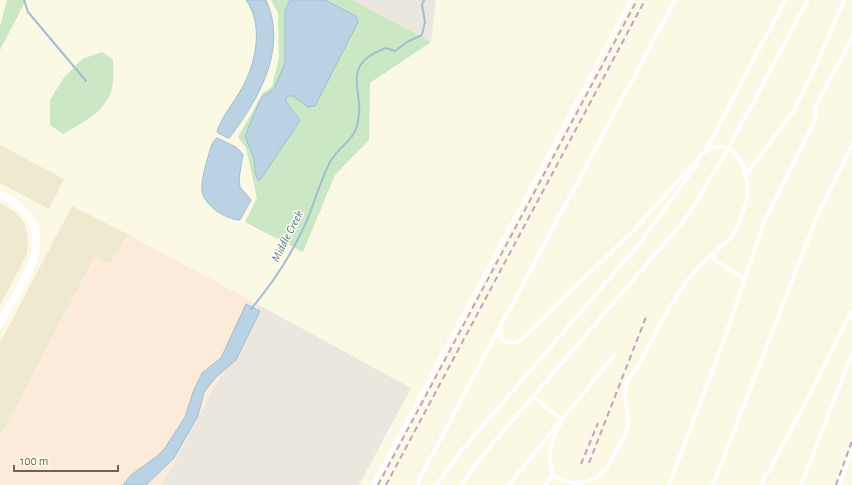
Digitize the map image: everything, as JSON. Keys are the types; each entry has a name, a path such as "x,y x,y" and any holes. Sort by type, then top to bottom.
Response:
{"street":[{"path":"0,194 15,202 28,214 35,228 36,236 36,251 33,260 0,323"}],"lane":[{"path":"373,485 631,0"},
{"path":"418,485 454,413 675,0"},
{"path":"436,485 462,450 640,243 680,190 704,152 785,0"},
{"path":"461,485 482,456 687,217 728,150 808,0"},
{"path":"745,176 792,113 818,61 844,0"},
{"path":"668,485 724,340 744,278 770,210 813,125 816,116 815,107 852,38"},
{"path":"714,485 818,214 852,145"},
{"path":"501,327 499,334 504,342 515,343 523,338 634,230 704,152 718,147 738,155 742,161 747,186 746,201 732,236 688,280 675,298 628,381 624,396 627,430 624,438 599,476 590,482 574,484 559,479 553,475 549,462 549,452 562,420"},
{"path":"713,254 714,260 744,278"},
{"path":"762,485 852,311"},
{"path":"509,485 616,354"},
{"path":"801,485 852,354"},
{"path":"533,396 562,420"},
{"path":"839,485 852,451"},
{"path":"545,485 553,475"}],"shaded area":[{"path":"352,0 436,0 431,42"},
{"path":"0,145 64,179 49,209 0,183"},
{"path":"0,203 15,212 24,223 27,232 28,245 27,255 0,305"},
{"path":"72,206 127,234 110,265 95,257 0,437 0,343"},
{"path":"127,234 259,305 162,485 0,485 0,437 96,257 110,264"},
{"path":"259,305 411,388 359,485 162,485"}],"green space":[{"path":"7,0 26,0 0,50 0,26"},
{"path":"271,0 352,0 431,42 370,83 369,140 335,175 303,252 245,222 257,198 246,148 238,137 263,93 272,87 279,58 278,13"},
{"path":"102,52 113,60 113,82 107,100 95,114 63,134 50,125 50,100 63,79 82,59"}],"water":[{"path":"246,0 266,0 272,18 274,36 272,54 260,90 241,122 228,138 217,131 247,78 256,44 255,21 252,10"},
{"path":"290,0 325,0 356,16 358,22 315,106 308,107 293,96 287,96 287,104 300,121 260,180 258,180 255,173 254,159 245,136 259,102 263,96 274,89 285,63 285,11"},
{"path":"217,138 236,147 243,154 239,179 240,187 251,200 240,220 229,218 211,207 202,191 207,161 212,144"},
{"path":"246,304 260,311 236,360 216,377 204,392 198,416 174,458 146,485 123,485 131,475 156,457 165,448 185,417 193,392 202,373 221,358"}],"waterway":[{"path":"24,0 28,12 86,81"},
{"name":"Middle Creek","path":"251,309 287,260 304,227 330,162 336,153 351,138 356,129 359,116 357,82 358,72 362,63 371,55 386,48 395,51 407,42 422,35 425,22 422,5 424,0"}],"railway":[{"path":"378,485 637,0"},
{"path":"386,485 645,0"},
{"path":"589,463 646,317"},
{"path":"581,464 598,423"},
{"path":"836,485 852,441"}]}
